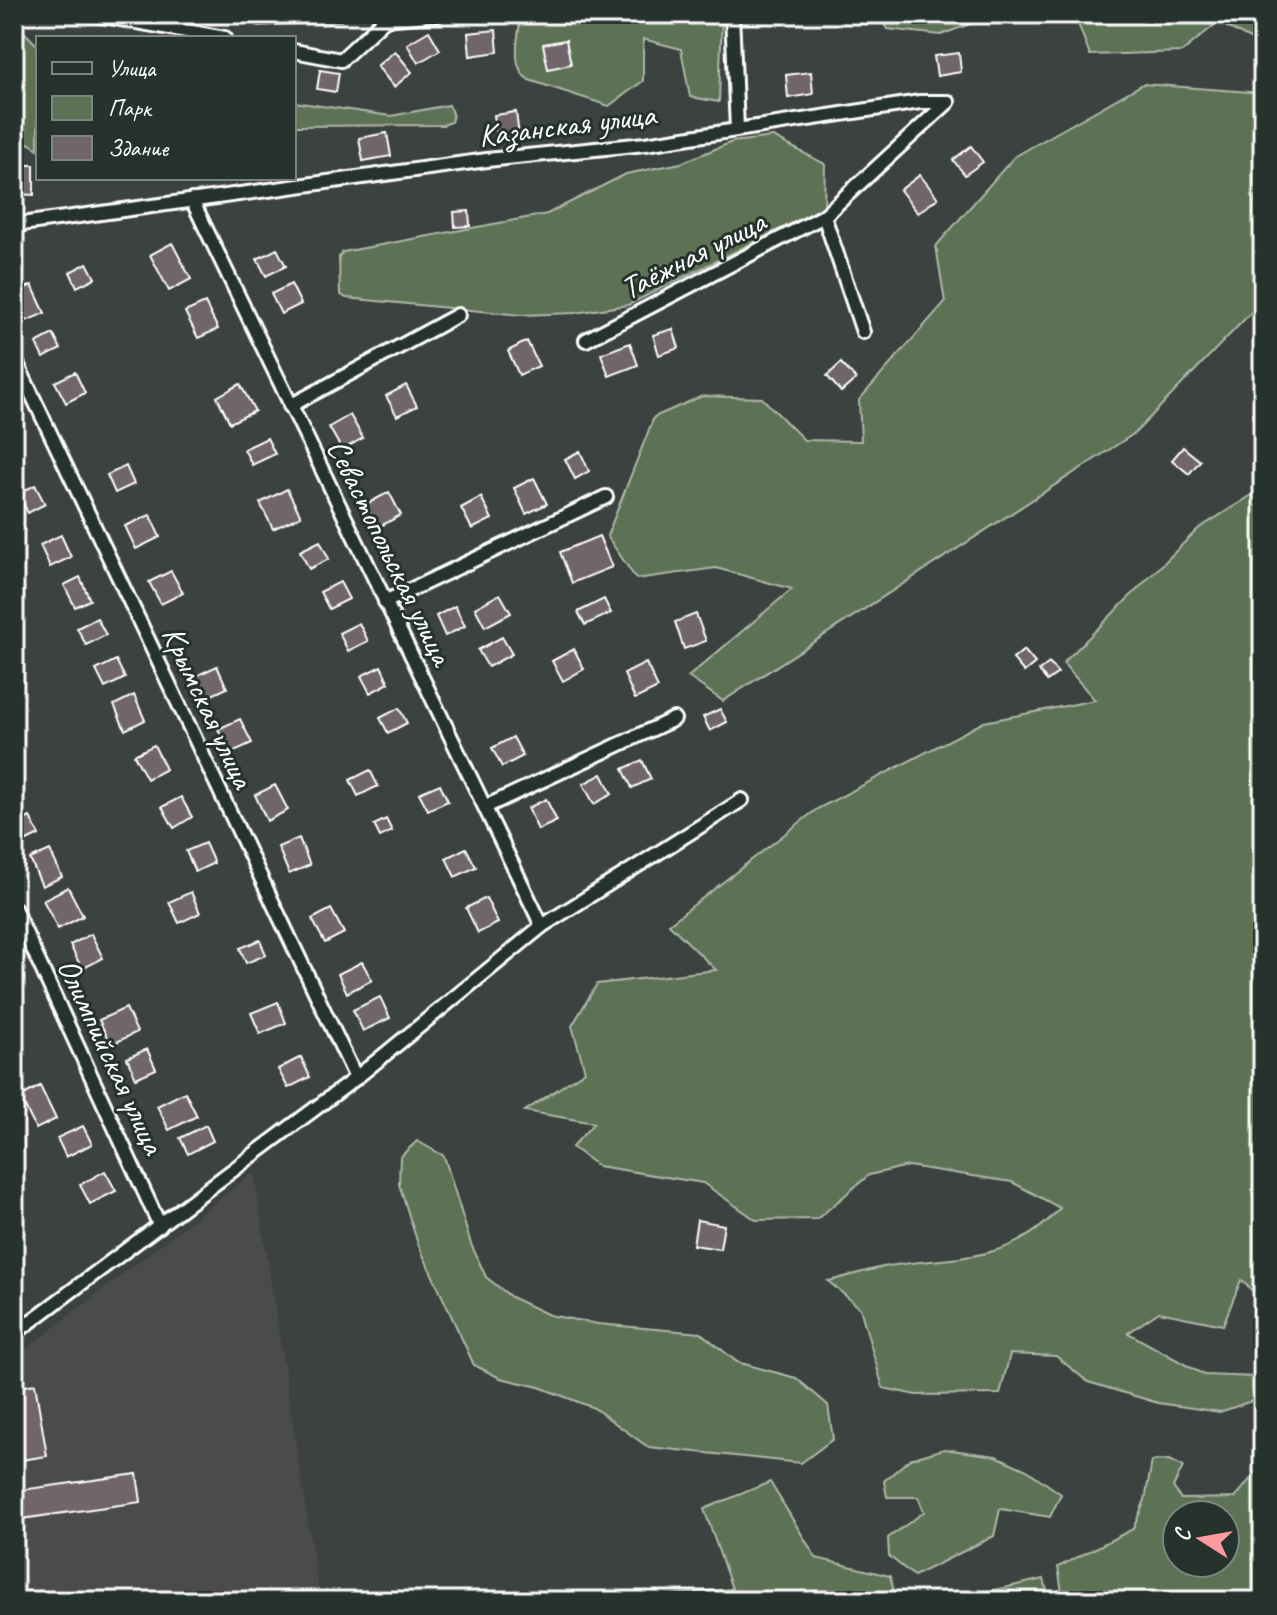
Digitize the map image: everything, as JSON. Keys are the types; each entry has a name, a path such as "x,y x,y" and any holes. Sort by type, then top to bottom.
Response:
{"street":[{"path":"92,14 214,36"},
{"path":"296,51 341,60 385,19 439,14"},
{"path":"732,14 737,129"},
{"name":"Казанская улица","path":"14,225 130,212 192,200 487,160 645,144 920,102 948,102"},
{"name":"Таёжная улица","path":"586,340 824,216 948,102"},
{"name":"Севастопольская улица","path":"192,200 542,926"},
{"path":"824,216 863,332"},
{"path":"290,406 458,315"},
{"name":"Крымская улица","path":"14,357 356,1078"},
{"path":"385,602 606,497"},
{"path":"485,807 674,719"},
{"path":"14,1334 356,1078 542,926 742,800"},
{"name":"Олимпийская улица","path":"14,908 160,1226"}],"shaded area":[{"path":"254,1172 320,1601 14,1601 14,1359"}],"green space":[{"path":"14,14 25,14 21,29 36,44 36,148 28,143 14,153"},
{"path":"252,14 347,14 341,21 258,26 252,22"},
{"path":"521,14 722,14 719,102 690,97 681,49 643,39 643,81 609,106 529,80 517,59"},
{"path":"879,14 996,14 941,35 887,29"},
{"path":"1069,14 1263,14 1263,46 1218,22 1182,52 1090,55 1079,26"},
{"path":"1143,84 1263,93 1263,300 1135,433 723,701 688,677 792,589 716,568 636,579 607,536 654,417 702,396 762,398 804,440 861,441 859,400 945,302 936,246 1014,157"},
{"path":"296,102 391,116 449,105 453,115 451,122 443,125 296,126"},
{"path":"773,137 825,164 824,207 628,305 575,313 522,315 346,298 340,294 339,257 343,252 547,214 626,174 681,163 732,142"},
{"path":"1263,488 1263,1301 1241,1280 1223,1325 1159,1312 1128,1333 1204,1375 1259,1377 1263,1381 1263,1397 1220,1412 1158,1403 1088,1382 1056,1356 1010,1354 1000,1394 916,1395 883,1388 860,1308 828,1281 883,1267 978,1255 1000,1249 1041,1227 1060,1208 1012,1182 908,1166 869,1175 817,1219 756,1220 703,1183 598,1166 572,1147 594,1123 525,1111 585,1071 572,1026 597,984 716,970 669,924 817,809 984,722 1095,700 1063,663 1198,529"},
{"path":"417,1141 444,1156 471,1244 486,1277 511,1297 549,1315 598,1324 701,1333 737,1362 796,1378 828,1405 833,1439 801,1463 648,1447 594,1408 539,1387 500,1378 474,1365 418,1244 399,1184 400,1157"},
{"path":"944,1449 996,1456 1027,1470 1061,1494 1050,1517 1000,1509 994,1536 914,1576 889,1556 888,1538 924,1512 918,1497 887,1497 884,1481 910,1459"},
{"path":"1169,1460 1183,1467 1173,1487 1181,1499 1235,1498 1263,1463 1263,1601 1082,1601 1062,1592 1058,1567 1133,1529 1145,1500 1152,1461"},
{"path":"770,1482 816,1558 890,1576 896,1601 609,1601 732,1589 704,1509"},
{"path":"1044,1579 1050,1601 943,1601"}],"building":[{"path":"496,30 498,52 470,56 468,33"},
{"path":"429,31 440,50 418,63 407,44"},
{"path":"566,40 571,64 548,69 543,44"},
{"path":"395,51 412,72 394,87 377,66"},
{"path":"959,53 961,72 937,76 934,56"},
{"path":"320,70 339,73 336,92 317,89"},
{"path":"811,72 813,94 788,98 786,75"},
{"path":"516,112 519,136 497,139 494,115"},
{"path":"387,133 391,156 363,161 359,138"},
{"path":"971,146 983,162 965,175 953,160"},
{"path":"14,165 34,165 34,195 14,194"},
{"path":"920,175 938,198 918,213 900,190"},
{"path":"469,211 470,226 455,227 454,212"},
{"path":"172,243 191,279 169,291 150,255"},
{"path":"277,249 286,266 266,276 257,259"},
{"path":"87,263 95,278 77,287 70,272"},
{"path":"291,284 301,304 281,314 271,294"},
{"path":"32,285 45,313 24,322 14,293"},
{"path":"205,303 218,329 198,338 185,312"},
{"path":"673,329 679,348 659,355 653,335"},
{"path":"53,334 61,349 43,358 36,343"},
{"path":"527,341 539,366 519,375 508,351"},
{"path":"630,343 638,365 609,376 601,354"},
{"path":"841,363 856,379 841,392 827,376"},
{"path":"75,372 85,393 66,403 55,382"},
{"path":"240,384 255,411 230,423 217,397"},
{"path":"406,385 417,406 397,416 386,396"},
{"path":"350,415 363,438 342,450 329,427"},
{"path":"267,438 275,454 252,465 244,449"},
{"path":"1183,447 1200,461 1189,474 1172,460"},
{"path":"580,451 589,471 575,479 565,459"},
{"path":"126,466 134,484 115,493 107,475"},
{"path":"534,478 547,504 526,514 514,488"},
{"path":"35,485 45,504 28,513 18,494"},
{"path":"287,489 301,516 273,529 260,503"},
{"path":"389,492 401,515 377,528 365,505"},
{"path":"481,497 492,519 472,529 461,508"},
{"path":"150,515 160,537 136,549 125,526"},
{"path":"61,535 71,557 50,567 40,545"},
{"path":"599,536 612,567 572,583 560,552"},
{"path":"320,541 329,559 309,569 300,551"},
{"path":"171,571 183,593 161,604 149,582"},
{"path":"80,577 90,600 75,607 64,585"},
{"path":"340,582 349,599 329,609 320,592"},
{"path":"500,594 511,613 485,627 475,608"},
{"path":"604,599 611,613 585,625 578,612"},
{"path":"455,606 465,626 445,636 436,616"},
{"path":"696,614 706,641 684,649 675,622"},
{"path":"97,618 106,635 86,645 77,628"},
{"path":"359,623 368,641 348,651 339,633"},
{"path":"502,637 512,654 488,667 478,650"},
{"path":"574,649 584,669 563,681 552,661"},
{"path":"1024,650 1035,663 1024,672 1013,659"},
{"path":"116,660 125,678 105,688 96,670"},
{"path":"646,663 658,688 635,699 624,674"},
{"path":"1049,663 1058,673 1047,681 1039,671"},
{"path":"217,666 227,688 206,698 196,676"},
{"path":"381,666 389,683 370,693 361,676"},
{"path":"134,695 145,720 125,730 114,705"},
{"path":"399,708 407,723 388,733 380,718"},
{"path":"720,709 727,722 710,731 703,717"},
{"path":"240,719 252,743 230,753 218,729"},
{"path":"513,737 523,756 502,767 492,748"},
{"path":"154,745 166,769 147,779 134,755"},
{"path":"642,760 651,779 632,788 623,769"},
{"path":"370,770 378,786 358,796 350,780"},
{"path":"602,774 612,794 594,804 583,784"},
{"path":"440,784 448,801 428,810 419,793"},
{"path":"275,785 288,810 267,821 255,795"},
{"path":"181,797 192,817 174,828 162,807"},
{"path":"546,799 557,821 538,830 528,808"},
{"path":"30,817 39,835 19,845 14,825"},
{"path":"386,819 392,831 380,837 374,825"},
{"path":"299,838 310,865 289,874 278,847"},
{"path":"205,843 214,863 195,872 186,851"},
{"path":"466,848 476,867 455,877 446,858"},
{"path":"50,850 62,877 42,886 30,859"},
{"path":"68,887 83,916 58,929 43,900"},
{"path":"191,892 200,913 179,923 169,902"},
{"path":"486,898 498,923 478,933 466,908"},
{"path":"331,909 344,933 325,943 312,919"},
{"path":"91,934 103,958 82,969 70,945"},
{"path":"260,940 266,955 246,963 240,948"},
{"path":"362,962 372,980 347,993 338,974"},
{"path":"380,997 390,1018 363,1031 353,1010"},
{"path":"278,1002 286,1023 260,1034 251,1013"},
{"path":"126,1008 137,1032 111,1045 99,1020"},
{"path":"147,1049 156,1069 136,1078 127,1058"},
{"path":"301,1057 310,1077 288,1088 278,1069"},
{"path":"40,1086 56,1119 36,1129 20,1097"},
{"path":"185,1092 197,1116 169,1130 157,1106"},
{"path":"206,1125 213,1141 188,1154 180,1138"},
{"path":"83,1126 92,1144 66,1157 57,1138"},
{"path":"105,1171 116,1191 90,1204 80,1185"},
{"path":"697,1220 724,1225 720,1249 693,1245"},
{"path":"35,1384 47,1456 21,1460 14,1388"},
{"path":"137,1474 141,1502 14,1520 14,1491"}]}
